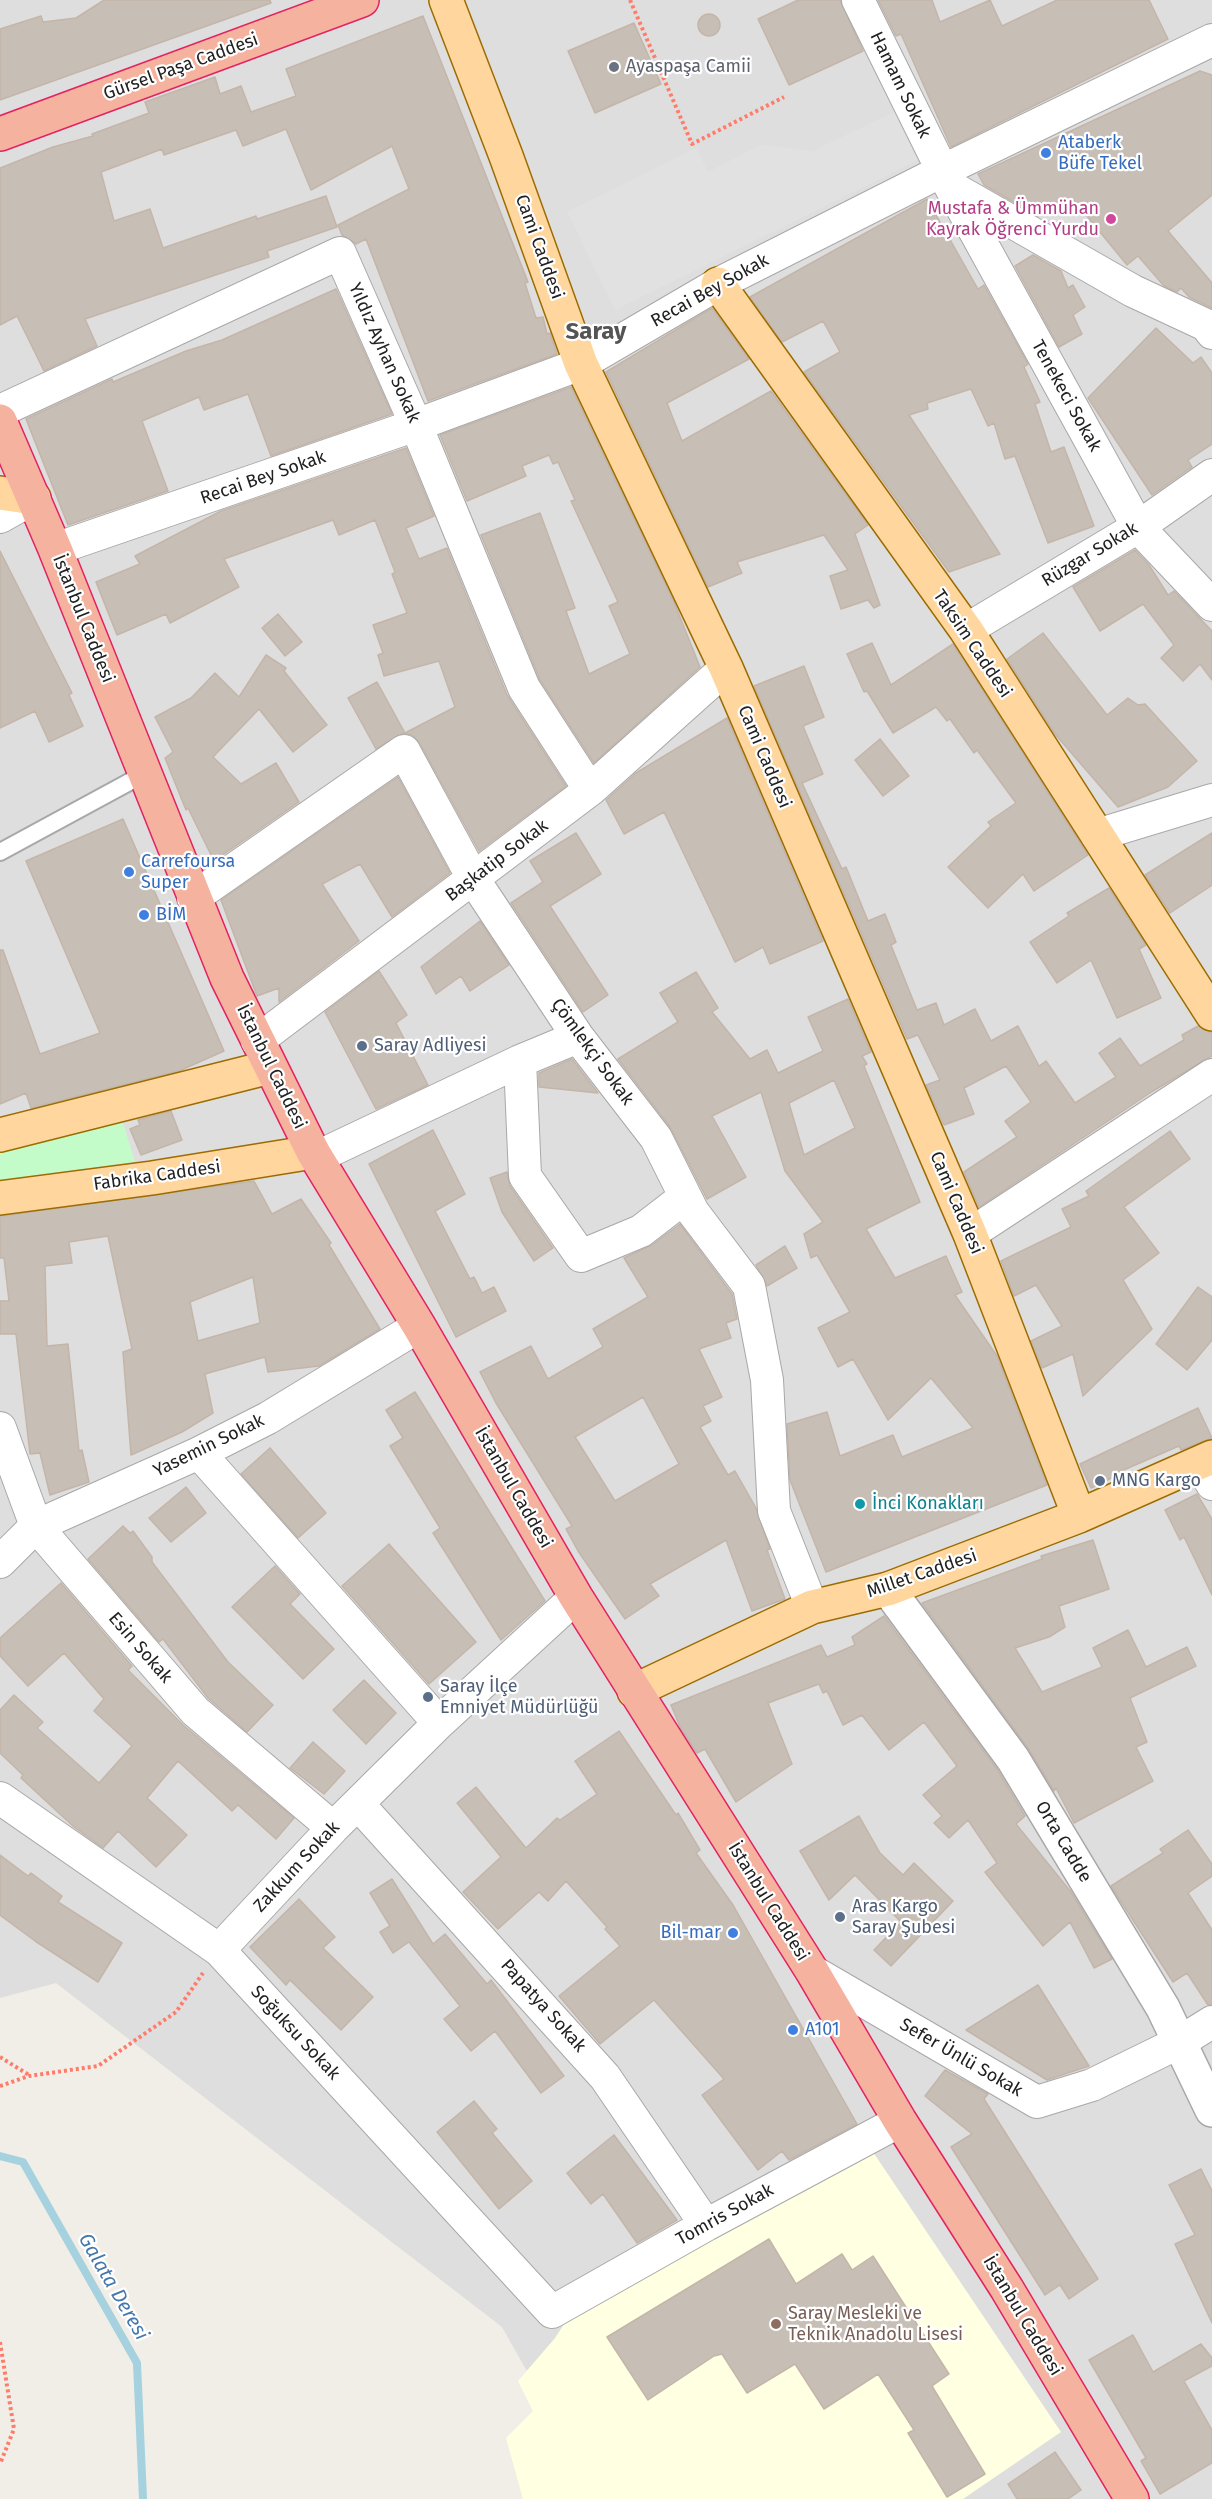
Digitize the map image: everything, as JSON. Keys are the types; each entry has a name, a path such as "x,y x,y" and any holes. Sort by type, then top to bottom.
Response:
{"highway":[{"name":"Gürsel Paşa Caddesi","path":"0,134 362,0"},
{"name":"İstanbul Caddesi","path":"0,422 55,549 193,898 264,1054 315,1155 419,1326 576,1597 812,1971 900,2121 1007,2289 1132,2499"}],"main road":[{"name":"Cami Caddesi","path":"446,0 506,156 581,364 726,668 970,1234 1079,1516"},
{"name":"Taksim Caddesi","path":"718,284 966,630 1212,1014"},
{"path":"0,493 34,498"},
{"path":"0,1135 264,1054"},
{"name":"Fabrika Caddesi","path":"0,1198 315,1155"},
{"name":"Millet Caddesi","path":"634,1691 812,1607 888,1589 1208,1468"}],"street":[{"name":"Hamam Sokak","path":"858,0 946,178"},
{"name":"Recai Bey Sokak","path":"55,549 416,425 581,364 718,284 946,178 1212,39"},
{"path":"946,178 1133,291 1206,325 1212,333"},
{"name":"Tenekeci Sokak","path":"946,178 1138,527 1212,604"},
{"name":"Yıldız Ayhan Sokak","path":"0,411 340,253 416,425 524,688 590,790"},
{"name":"Rüzgar Sokak","path":"966,630 1138,527 1212,476"},
{"path":"0,517 34,498"},
{"name":"Başkatip Sokak","path":"264,1054 474,880 590,790 726,668"},
{"name":"Çömlekçi Sokak","path":"193,898 404,751 474,880 578,1037 656,1138 693,1212 749,1286 767,1380 774,1511 812,1607"},
{"path":"1097,835 1209,795"},
{"path":"315,1155 520,1061 578,1037"},
{"path":"520,1061 525,1176 581,1256 641,1231 685,1197"},
{"path":"970,1234 1212,1075"},
{"name":"Yasemin Sokak","path":"0,1562 36,1526 199,1453 268,1418 419,1326"},
{"name":"Esin Sokak","path":"0,1428 36,1526 195,1711 333,1828"},
{"path":"199,1453 439,1723"},
{"name":"Orta Cadde","path":"888,1589 1013,1759 1163,2008 1212,2110"},
{"name":"Zakkum Sokak","path":"219,1950 333,1828 439,1723 576,1597"},
{"name":"Soğuksu Sokak","path":"0,1798 219,1950 552,2312"},
{"name":"Papatya Sokak","path":"358,1804 605,2076 706,2225"},
{"name":"Sefer Ünlü Sokak","path":"812,1971 1037,2102 1092,2085 1179,2042 1212,2022"},
{"name":"Tomris Sokak","path":"552,2312 706,2225 900,2121"}],"lane":[{"path":"0,852 144,774"}],"path":[{"path":"630,0 692,144 784,97"},
{"path":"0,2086 29,2076 98,2066 176,2012 219,1950"},
{"path":"0,2057 29,2076"},
{"path":"0,2342 14,2429 0,2464"}],"shaded area":[{"name":"Saray","path":"0,0 1212,0 1212,2499 599,2499 502,2327 56,1983 0,1998"},
{"path":"896,111 920,159 615,310 567,212 696,148 708,172 761,145 813,151"},
{"name":"Saray Mesleki ve Teknik Anadolu Lisesi","path":"869,2146 1061,2432 963,2499 523,2499 506,2438 533,2411 518,2381 555,2338 573,2310"}],"green space":[{"path":"120,1113 135,1162 0,1180 0,1143"}],"building":[{"path":"104,0 270,0 271,3 0,100 0,29 41,16 43,22 76,18"},
{"path":"798,0 840,0 863,51 789,85 758,19"},
{"path":"878,0 932,0 940,22 990,0 1002,26 1057,0 1149,0 1168,39 951,147 901,34 896,36"},
{"path":"709,14 717,17 720,25 717,33 709,36 701,33 698,25 701,17"},
{"path":"423,16 528,282 525,283 536,318 543,317 547,334 550,333 557,354 428,401 366,239 356,244 342,235 338,225 409,189 392,146 311,190 286,129 243,146 236,130 164,155 162,149 101,172 114,221 150,209 163,248 256,216 257,219 326,196 337,227 267,251 269,257 85,319 97,346 44,371 17,316 0,325 0,168 53,147 93,136 92,134 149,113 145,102 215,77 220,94 241,86 251,112 296,96 286,69"},
{"name":"Ayaspaşa Camii","path":"634,23 661,84 595,113 568,51"},
{"path":"1200,71 1212,75 1212,195 1168,231 1212,283 1212,308 1189,297 1181,288 1177,292 1164,286 1138,256 1127,265 1072,198 1038,216 984,185 978,174"},
{"path":"927,199 978,289 984,285 1028,364 1024,367 1040,402 1035,404 1051,452 1064,447 1094,526 1048,543 1015,456 1005,459 994,423 988,426 971,389 927,403 928,409 909,415 1000,554 949,572 804,372 840,352 823,321 782,342 750,297"},
{"path":"1033,255 1061,271 1068,288 1073,285 1085,307 1073,315 1082,334 1059,347 1015,266"},
{"path":"336,289 392,414 271,456 248,394 204,410 199,397 142,421 168,491 68,525 26,419 112,379 113,382 186,351 222,340"},
{"path":"712,308 749,359 667,403 682,441 771,391 868,525 855,534 880,605 874,608 868,600 841,609 830,576 848,570 824,535 737,562 742,573 708,587 606,372"},
{"path":"1156,328 1193,363 1201,357 1212,373 1212,444 1188,460 1192,467 1152,495 1088,398"},
{"path":"571,387 674,602 700,667 594,763 540,680 481,535 540,513 575,608 566,611 589,674 630,654 609,606 618,602 571,501 575,500 558,462 553,464 549,455 522,466 526,476 467,501 440,435"},
{"path":"406,448 434,516 406,528 419,559 447,548 507,695 566,786 479,851 419,742 412,735 403,733 376,749 348,698 377,682 405,733 455,707 439,661 384,676 378,655 383,653 373,625 407,613 392,574 395,572 375,520 339,535 333,520 224,559 239,587 170,623 166,614 117,635 96,582 140,564 135,556 221,511"},
{"path":"1135,550 1149,565 1168,595 1174,591 1212,631 1212,680 1200,664 1183,681 1161,658 1174,645 1143,604 1100,631 1073,587"},
{"path":"0,551 72,693 69,695 83,726 49,742 35,711 0,728"},
{"path":"278,614 302,642 285,656 262,628"},
{"path":"1043,633 1107,715 1128,698 1138,705 1145,704 1197,761 1168,787 1118,807 1055,734 1007,659"},
{"path":"872,643 891,685 953,644 1088,855 1034,891 1023,874 988,908 948,867 991,826 988,822 1016,803 977,750 974,753 950,719 947,721 936,707 893,733 867,691 864,692 847,654"},
{"path":"266,655 286,668 284,671 327,725 293,752 259,709 213,757 241,784 276,763 299,802 214,861 188,808 186,810 165,758 173,752 155,717 191,698 215,673 239,697"},
{"path":"804,666 824,717 803,726 823,774 802,783 842,869 846,867 868,921 885,914 896,942 891,945 917,1010 936,1003 944,1025 975,1009 991,1041 1018,1026 1039,1066 1046,1061 1075,1103 1116,1077 1099,1053 1120,1038 1140,1066 1184,1040 1182,1035 1198,1026 1212,1033 1212,1056 1153,1091 979,1207 964,1172 1017,1137 1005,1121 1031,1102 1006,1066 964,1088 974,1114 944,1125 926,1085 940,1080 918,1035 907,1039 754,686"},
{"path":"727,718 823,941 770,964 763,947 735,962 664,812 624,834 606,800 636,773"},
{"path":"880,739 909,776 883,796 855,760"},
{"path":"398,777 450,873 392,917 360,864 322,884 359,941 279,1002 279,988 257,996 221,900"},
{"path":"123,819 224,1051 179,1071 31,1108 26,1093 0,1104 0,950 3,950 40,1054 100,1033 26,861"},
{"path":"576,833 601,874 550,906 608,995 583,1012 511,903 543,882 530,861"},
{"path":"1212,833 1212,885 1170,913 1145,875"},
{"path":"1109,888 1146,945 1139,949 1161,998 1117,1018 1091,960 1057,983 1030,942 1069,916 1067,913"},
{"path":"480,921 509,965 470,991 461,976 436,994 421,967"},
{"path":"379,971 407,1015 396,1023 428,1085 376,1109 325,1012"},
{"path":"696,972 718,1008 712,1012 750,1059 767,1050 778,1073 823,1051 808,1017 848,999 871,1052 862,1056 867,1064 864,1066 920,1202 866,1229 895,1278 946,1256 962,1292 955,1295 997,1356 1047,1485 826,1572 790,1480 787,1424 827,1412 840,1456 893,1435 902,1457 973,1428 931,1378 888,1420 853,1359 838,1367 818,1328 850,1312 817,1255 811,1258 804,1234 823,1222 785,1171 761,1092 712,1116 746,1177 707,1199 670,1127 618,1059 678,1022 660,993","holes":["834,1080 855,1128 804,1155 789,1103"]},
{"path":"572,1059 598,1093 539,1087 539,1073"},
{"path":"171,1111 182,1140 141,1155 130,1129 140,1125 138,1120"},
{"path":"433,1130 465,1194 435,1211 470,1279 474,1277 482,1293 494,1287 506,1311 456,1337 369,1164"},
{"path":"1170,1131 1190,1159 1124,1207 1159,1253 1123,1280 1152,1329 1083,1396 1073,1354 1042,1368 1031,1341 1062,1326 1036,1285 1014,1296 1001,1261 1071,1227 1062,1209 1089,1196 1086,1191"},
{"path":"507,1172 510,1186 553,1248 534,1261 502,1212 490,1178"},
{"path":"254,1181 272,1214 301,1199 331,1243 329,1245 380,1329 319,1366 268,1372 265,1357 205,1374 213,1413 182,1432 131,1455 123,1352 132,1349 108,1236 69,1242 72,1263 45,1266 47,1346 68,1344 79,1451 82,1450 89,1482 50,1495 40,1453 30,1454 16,1334 0,1334 0,1301 9,1301 4,1258 0,1258 0,1216","holes":["253,1277 260,1323 198,1341 190,1302"]},
{"path":"680,1224 732,1294 737,1319 726,1323 731,1338 699,1349 722,1397 703,1406 711,1421 700,1427 728,1475 735,1471 756,1508 770,1549 767,1550 785,1599 752,1611 726,1540 650,1584 659,1596 625,1619 578,1551 566,1529 572,1526 496,1403 480,1372 531,1346 548,1379 603,1347 593,1329 648,1297 624,1258 652,1245","holes":["643,1397 679,1464 615,1501 575,1437"]},
{"path":"785,1246 797,1268 767,1286 756,1265"},
{"path":"1198,1287 1212,1297 1212,1340 1187,1370 1156,1344"},
{"path":"415,1392 545,1601 501,1640 433,1533 440,1528 390,1446 403,1438 386,1410"},
{"path":"1198,1408 1212,1438 1181,1450 1179,1446 1119,1472 1120,1474 1091,1488 1080,1464"},
{"path":"270,1448 326,1513 298,1538 241,1474"},
{"path":"186,1487 206,1513 171,1542 149,1518"},
{"path":"1197,1494 1212,1519 1212,1595 1184,1537 1180,1540 1165,1510"},
{"path":"123,1526 130,1533 133,1531 152,1557 152,1562 228,1662 273,1705 247,1732 208,1698 163,1639 159,1642 88,1559"},
{"path":"1093,1540 1109,1589 1059,1606 1065,1627 1049,1637 1015,1648 1042,1692 1102,1667 1093,1648 1128,1630 1146,1667 1187,1647 1196,1666 1130,1698 1147,1742 1136,1747 1153,1781 1074,1823 1056,1788 1054,1791 1028,1748 922,1603 1042,1559 1041,1556"},
{"path":"389,1544 476,1642 429,1684 342,1586"},
{"path":"275,1566 300,1594 290,1604 334,1649 303,1679 232,1607"},
{"path":"61,1583 132,1666 128,1670 183,1725 294,1818 276,1839 238,1805 232,1811 178,1761 147,1798 187,1835 156,1867 118,1831 103,1848 74,1827 21,1778 23,1775 0,1753 0,1710 14,1695 43,1722 37,1728 99,1783 132,1746 94,1711 104,1699 64,1653 28,1686 0,1656 0,1638"},
{"path":"884,1616 997,1769 1025,1816 1016,1824 1071,1892 1112,1959 1094,1968 1070,1922 1043,1946 985,1872 997,1863 968,1820 949,1838 934,1823 942,1816 923,1795 957,1766 924,1722 889,1750 862,1715 843,1725 827,1691 823,1693 819,1684 768,1703 792,1764 736,1802 705,1749 697,1753 681,1729 671,1705 821,1645 827,1657 855,1645 852,1637"},
{"path":"364,1680 396,1713 366,1744 333,1710"},
{"path":"619,1731 676,1815 678,1813 700,1850 696,1853 733,1905 857,2124 789,2160 782,2151 758,2170 702,2095 724,2079 654,2000 600,2044 559,1996 620,1946 605,1929 607,1927 566,1881 548,1901 539,1892 498,1929 463,1892 501,1857 457,1803 476,1787 526,1848 557,1818 560,1820 597,1794 575,1761"},
{"path":"313,1742 345,1771 324,1794 290,1768"},
{"path":"859,1816 880,1853 903,1875 914,1863 953,1901 891,1966 874,1950 901,1922 855,1875 829,1900 800,1851"},
{"path":"1188,1830 1212,1864 1212,1876 1188,1893 1212,1930 1212,2004 1208,2005 1187,1973 1173,1982 1111,1886 1163,1853 1160,1849"},
{"path":"0,1855 28,1876 31,1873 62,1896 58,1902 122,1943 98,1982 0,1915"},
{"path":"392,1879 433,1944 445,1934 487,1984 491,1980 564,2076 541,2093 495,2031 471,2051 444,2019 460,2006 409,1942 393,1953 380,1932 390,1926 370,1893"},
{"path":"299,1899 335,1937 323,1948 373,1997 341,2030 290,1980 286,1985 250,1947"},
{"path":"1038,1985 1089,2066 1047,2080 966,2030"},
{"path":"945,2070 988,2094 984,2099 1098,2279 1069,2299 1060,2285 1045,2295 951,2147 972,2134 925,2096"},
{"path":"474,2101 497,2129 492,2133 532,2181 499,2209 437,2132"},
{"path":"614,2135 677,2220 637,2243 603,2194 591,2204 567,2173"},
{"path":"1201,2169 1212,2191 1212,2323 1175,2244 1195,2235 1169,2185"},
{"path":"769,2239 796,2284 842,2254 852,2270 873,2256 949,2374 932,2386 985,2474 947,2497 908,2433 914,2430 878,2374 824,2409 795,2364 747,2393 722,2354 714,2356 648,2400 607,2337"},
{"path":"1133,2335 1153,2372 1201,2344 1212,2358 1212,2366 1184,2381 1212,2430 1212,2463 1160,2494 1141,2461 1146,2458 1089,2360"},
{"path":"1055,2452 1081,2490 1068,2499 1017,2499 1008,2484"}],"waterway":[{"name":"Galata Deresi","path":"0,2156 23,2162 137,2363 143,2499"}],"place":[{"name":"Ayaspaşa Camii","path":"614,67"},
{"name":"Ataberk Büfe Tekel","path":"1046,153"},
{"name":"Mustafa & Ümmühan Kayrak Öğrenci Yurdu","path":"1111,219"},
{"name":"Carrefoursa Super","path":"129,872"},
{"name":"BİM","path":"144,915"},
{"name":"Saray Adliyesi","path":"362,1046"},
{"name":"MNG Kargo","path":"1100,1481"},
{"name":"İnci Konakları","path":"860,1504"},
{"name":"Saray İlçe Emniyet Müdürlüğü","path":"428,1697"},
{"name":"Aras Kargo Saray Şubesi","path":"840,1917"},
{"name":"Bil-mar","path":"733,1933"},
{"name":"A101","path":"793,2030"},
{"name":"Saray Mesleki ve Teknik Anadolu Lisesi","path":"776,2324"}],"district":[{"name":"Saray","path":"596,332"}]}
